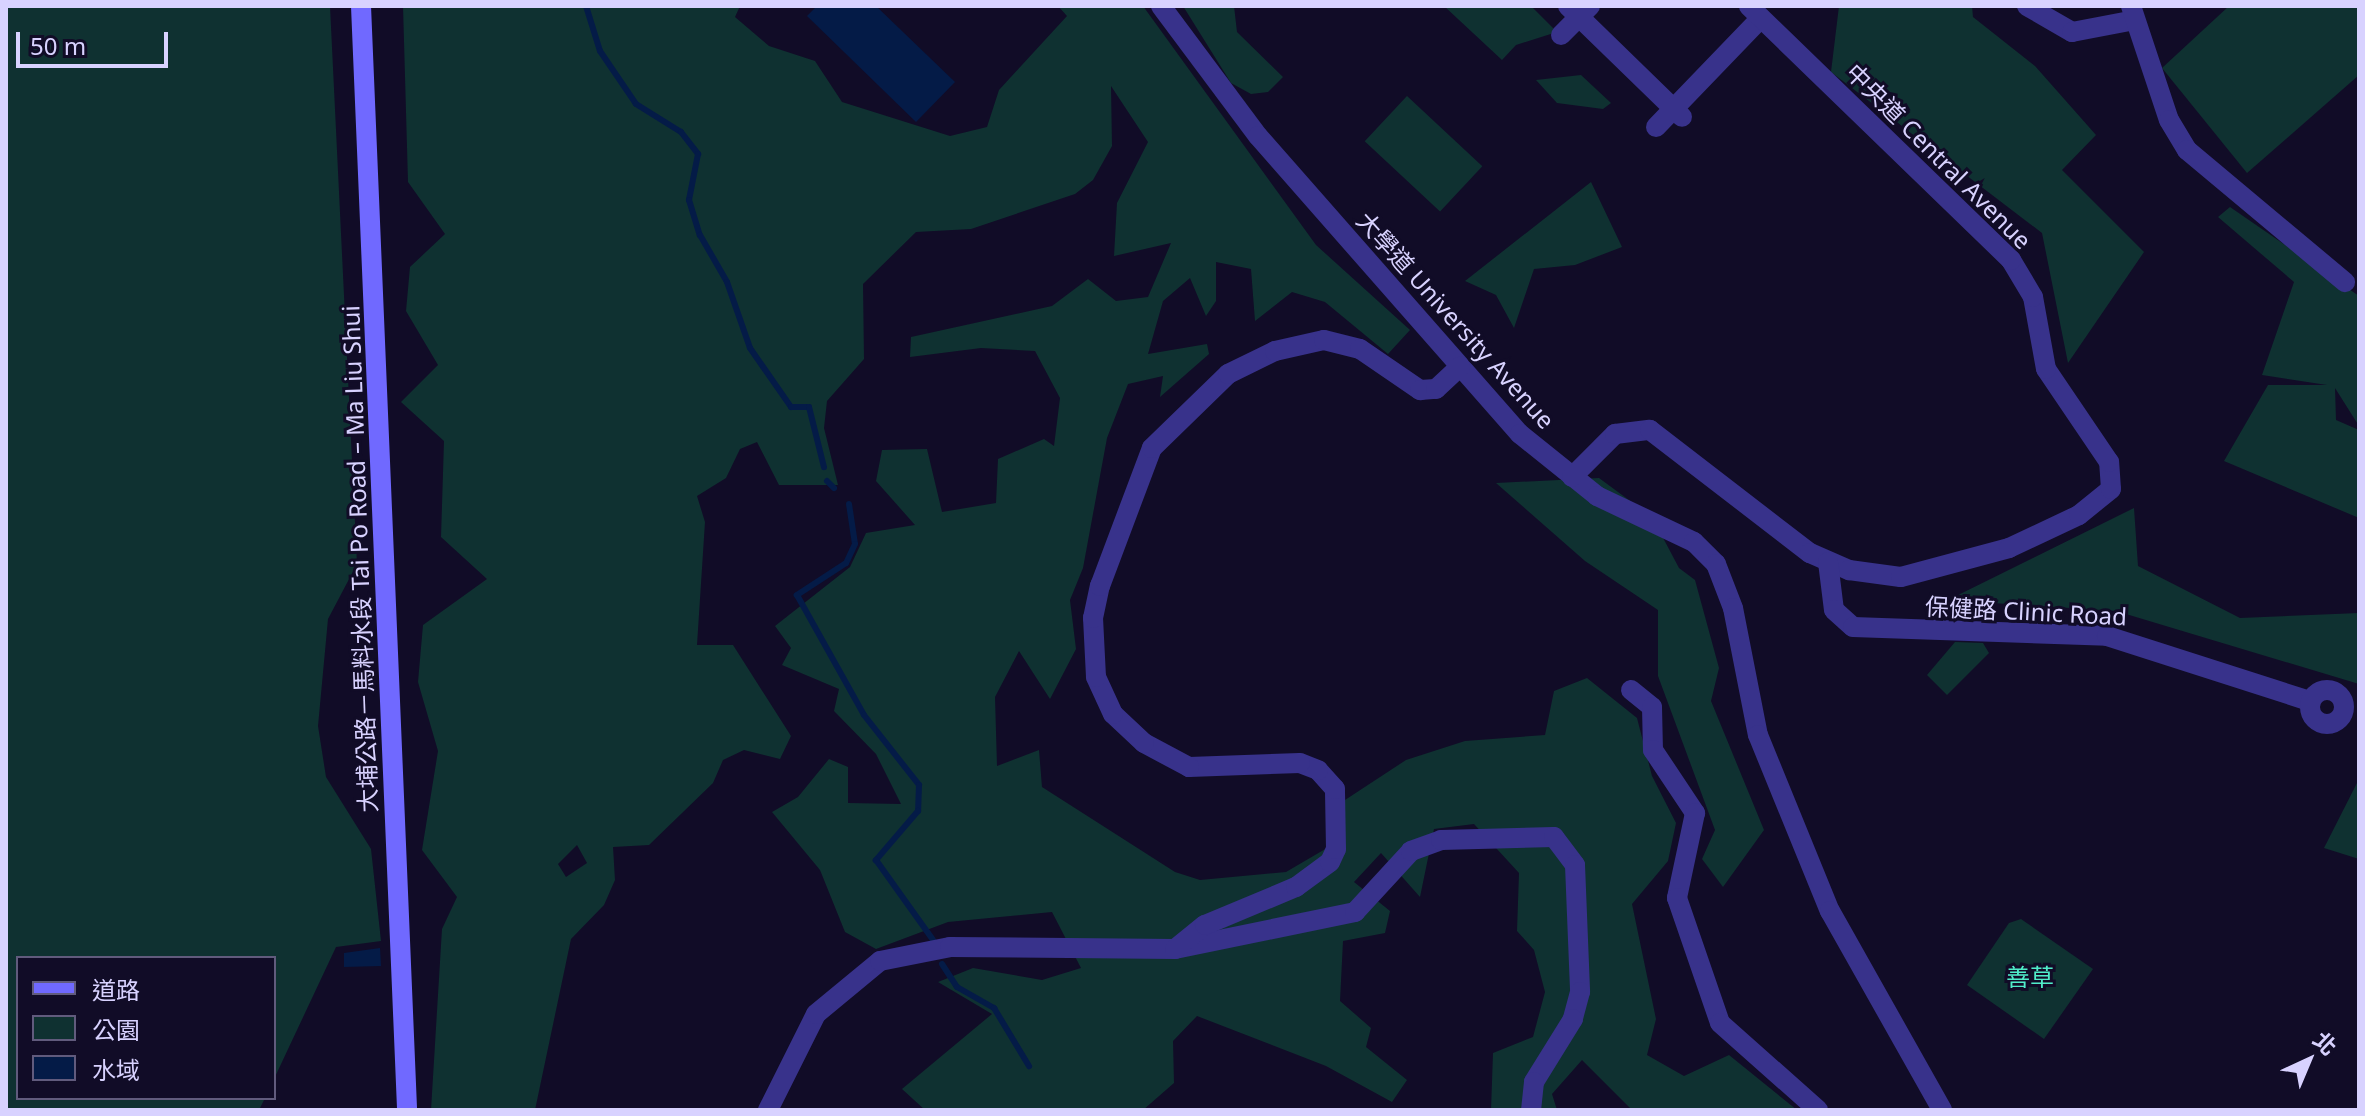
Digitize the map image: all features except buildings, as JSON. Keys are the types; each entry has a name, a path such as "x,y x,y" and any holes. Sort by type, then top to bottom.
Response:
{"main road":[{"name":"大埔公路－馬料水段 Tai Po Road – Ma Liu Shui","path":"361,6 407,1110"}],"street":[{"name":"大學道 University Avenue","path":"1161,6 1258,136 1460,367 1572,477 1694,542 1716,564 1730,598 1758,735 1830,911 1942,1110"},
{"path":"2027,6 2072,32 2133,13 2169,120 2187,150 2345,282"},
{"path":"1561,35 1579,10 1678,113"},
{"path":"1656,127 1678,113 1755,12"},
{"name":"中央道 Central Avenue","path":"1572,477 1615,434 1650,430 1828,562 1901,577 1941,571 2057,526 2111,489 2109,462 2046,369 2033,297 2011,260 1755,12"},
{"path":"1175,949 1205,925 1296,887 1330,862 1336,849 1335,789 1306,764 1210,770 1177,763 1144,743 1103,699 1093,618 1140,473 1206,389 1275,351 1337,341 1428,391 1460,367"},
{"name":"保健路 Clinic Road","path":"1828,562 1834,610 1853,627 2107,636 2310,701"},
{"path":"1631,690 1652,707 1653,750 1695,813 1677,898 1720,1023 1818,1110"},
{"path":"768,1110 822,1007 853,978 894,955 950,947 1175,949 1355,912 1411,851 1441,840 1554,837 1575,865 1580,992 1573,1019 1534,1082 1531,1110"}],"green space":[{"path":"6,6 330,6 357,564 328,619 318,726 326,777 371,849 381,941 336,947 276,1075 276,956 16,956 16,1100 264,1100 259,1110 6,1110"},
{"path":"403,6 740,6 735,17 769,46 815,61 842,102 950,136 987,127 999,90 1067,16 1058,6 1143,6 1316,245 1410,330 1388,354 1325,302 1292,292 1255,321 1251,269 1216,262 1216,301 1206,316 1190,278 1163,301 1148,354 1207,344 1209,354 1160,397 1163,376 1128,384 1107,438 1083,568 1070,600 1076,649 1050,699 1019,651 995,697 997,766 1039,750 1042,787 1175,872 1200,880 1286,872 1327,848 1345,800 1406,760 1465,741 1545,735 1554,691 1587,678 1637,718 1652,776 1676,823 1668,861 1632,904 1656,1019 1647,1055 1684,1076 1729,1055 1797,1110 1632,1110 1582,1060 1552,1094 1557,1110 1491,1110 1493,1053 1533,1037 1545,992 1534,950 1517,931 1519,873 1474,824 1434,829 1420,897 1381,853 1354,882 1390,911 1385,933 1343,941 1340,1001 1371,1028 1366,1047 1407,1080 1392,1102 1326,1066 1197,1016 1173,1041 1174,1083 1143,1110 925,1110 902,1089 992,1014 938,982 973,968 1042,980 1081,968 1052,912 948,922 876,949 845,932 820,870 772,812 798,797 829,759 848,767 848,803 901,804 876,754 834,711 839,689 782,665 791,648 775,626 850,567 866,533 915,525 876,481 882,450 927,449 942,512 996,503 998,459 1044,439 1054,446 1060,398 1035,351 981,348 910,357 911,337 1052,306 1088,279 1116,301 1148,297 1171,243 1114,256 1117,203 1148,142 1111,86 1112,146 1093,180 1075,194 971,229 916,232 863,284 864,359 827,401 824,428 838,485 779,485 757,442 740,449 726,478 697,496 705,522 697,645 733,645 791,736 780,759 744,750 723,760 713,783 649,845 613,847 615,880 604,905 571,939 535,1110 431,1110 442,929 457,897 422,850 438,751 418,682 423,625 487,579 441,537 444,441 401,402 438,365 406,311 410,267 445,234 408,182","holes":["577,845 587,863 566,877 558,864"]},
{"path":"1183,6 1234,6 1237,32 1283,77 1268,92 1251,94 1231,83"},
{"path":"1444,6 1531,6 1557,32 1516,45 1502,60"},
{"path":"1839,6 1972,6 1973,17 2035,66 2096,135 2062,170 2144,252 2068,363 2042,233 1831,72"},
{"path":"2229,6 2359,6 2359,75 2247,173 2162,68"},
{"path":"1581,75 1611,103 1603,109 1557,103 1536,80"},
{"path":"1407,96 1482,166 1440,212 1365,141"},
{"path":"1591,182 1622,247 1575,265 1534,269 1514,328 1496,295 1465,281"},
{"path":"2230,207 2359,296 2359,426 2335,388 2336,420 2359,430 2359,518 2224,461 2268,385 2327,385 2262,375 2294,282 2218,217"},
{"path":"1599,478 1652,517 1679,568 1695,580 1719,668 1711,701 1764,830 1723,887 1702,859 1715,830 1658,676 1658,610 1585,561 1496,483"},
{"path":"2134,508 2138,566 2240,618 2359,613 2359,684 2116,611 1948,600"},
{"path":"1955,642 1983,643 1989,653 1947,695 1927,675"},
{"path":"2359,779 2359,859 2324,848"},
{"name":"善草","path":"2021,919 2093,969 2044,1039 1967,985 2009,923"}],"water":[{"path":"817,6 876,6 955,82 916,122 807,16"},
{"path":"380,948 381,966 344,967 344,953"}],"waterway":[{"path":"586,6 600,51 636,104 681,132 698,154 689,200 700,235 727,282 750,348 791,407 809,407 824,467"},
{"path":"827,481 834,488"},
{"path":"849,504 855,544 846,563 797,595 864,715 919,785 918,811 876,860 933,940"},
{"path":"942,964 957,987 994,1008 1029,1066"}]}
